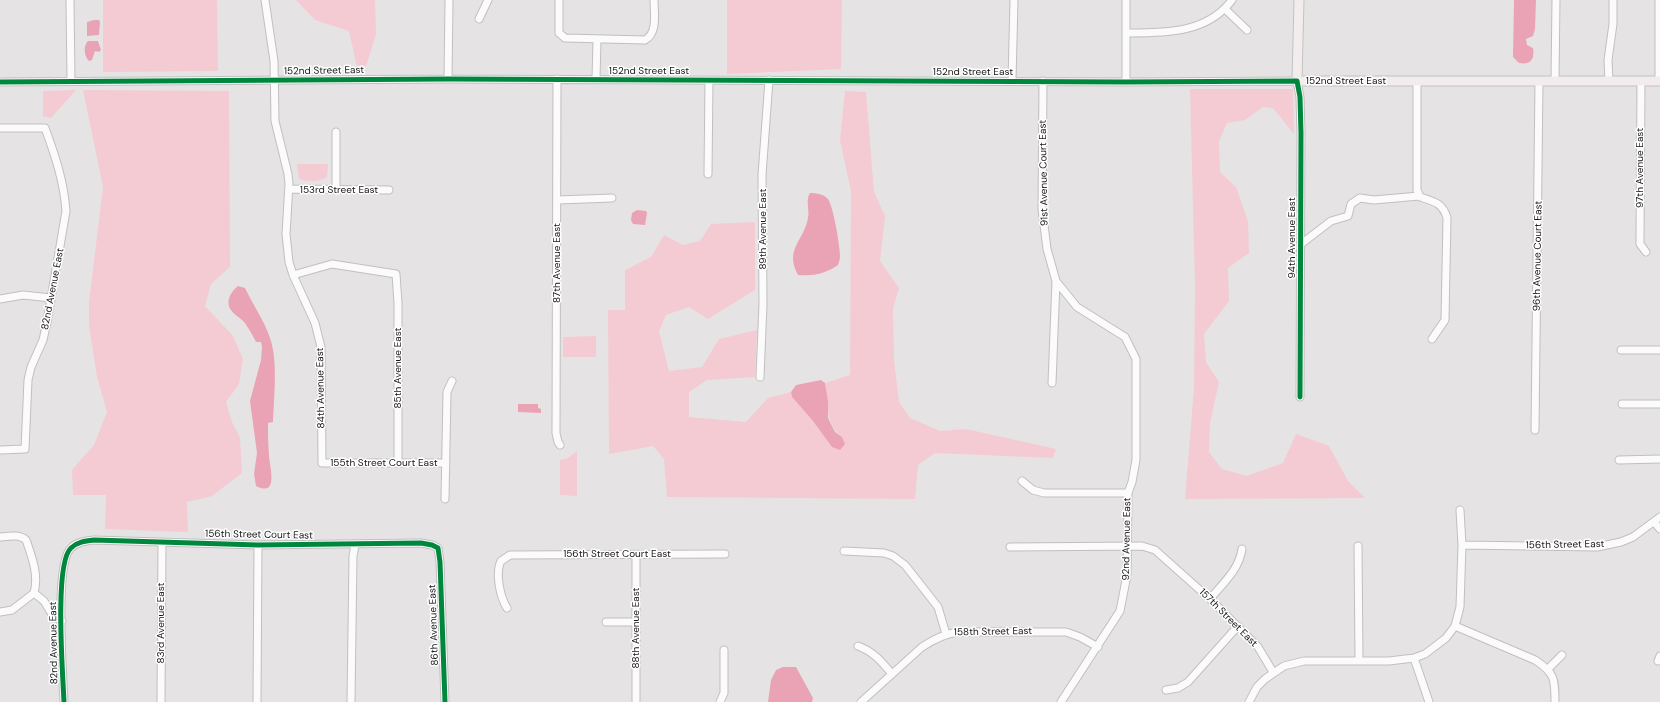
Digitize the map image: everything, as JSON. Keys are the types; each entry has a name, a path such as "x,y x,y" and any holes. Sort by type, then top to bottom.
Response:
{"main road":[{"name":"94th Avenue East","path":"1297,81 1299,0"},
{"name":"152nd Street East","path":"1297,81 1660,81"}],"street":[{"path":"70,0 71,81"},
{"name":"84th Avenue East","path":"265,0 270,28 275,81 275,121 286,165 288,189 286,234 289,262 293,275 311,312 319,334 321,347 322,463"},
{"path":"448,79 449,0"},
{"path":"479,19 488,0"},
{"path":"559,0 559,30 561,35 568,39 597,40 645,40 648,38 654,31 654,0"},
{"path":"1012,81 1014,0"},
{"path":"1126,0 1126,82"},
{"path":"1126,33 1163,33 1181,31 1208,20 1225,9 1232,0"},
{"path":"1555,81 1556,0"},
{"path":"1609,81 1608,51 1613,24 1613,0"},
{"path":"1659,0 1660,81"},
{"path":"1225,9 1247,30"},
{"path":"596,79 597,40"},
{"name":"152nd Street East","path":"0,82 448,79 1126,82 1297,81"},
{"name":"87th Avenue East","path":"557,79 556,433 560,445"},
{"path":"708,174 709,80"},
{"name":"89th Avenue East","path":"760,377 763,300 762,175 769,80"},
{"name":"91st Avenue Court East","path":"1043,81 1042,209 1047,248 1056,281 1052,383"},
{"name":"94th Avenue East","path":"1297,81 1300,97 1300,396"},
{"path":"1417,81 1417,190 1419,196"},
{"name":"96th Avenue Court East","path":"1535,430 1539,81"},
{"name":"97th Avenue East","path":"1640,82 1640,244 1646,252"},
{"name":"82nd Avenue East","path":"0,128 45,128 57,162 65,196 66,210 43,340 31,367 28,380 25,449 0,450"},
{"path":"336,132 336,189"},
{"name":"153rd Street East","path":"288,189 389,190"},
{"path":"1301,244 1332,221 1348,216 1351,204 1360,198 1374,200 1419,196 1435,201 1443,209 1446,218 1446,312 1444,324 1432,339"},
{"path":"557,200 612,198"},
{"name":"85th Avenue East","path":"293,275 332,264 396,274 398,303 398,463"},
{"name":"92nd Avenue East","path":"1056,281 1077,307 1125,337 1136,359 1136,460 1132,482 1128,493 1126,589 1120,612 1061,702"},
{"path":"0,298 23,295 51,298"},
{"path":"1621,350 1660,350"},
{"path":"445,499 447,392 452,381"},
{"path":"1622,404 1660,404"},
{"path":"1619,460 1660,459"},
{"name":"155th Street Court East","path":"322,463 446,463"},
{"path":"1022,481 1034,490 1044,492 1128,493"},
{"path":"1249,702 1257,687 1273,672 1284,666 1304,661 1389,661 1414,658 1435,648 1446,638 1456,626 1462,592 1460,510"},
{"path":"1657,519 1660,529"},
{"name":"156th Street East","path":"1462,544 1597,547 1621,542 1633,537 1657,519"},
{"path":"0,537 23,537 28,545 35,566 36,587 34,593 12,610 0,612"},
{"name":"156th Street Court East","path":"80,542 94,540 258,545 421,543 438,548"},
{"name":"82nd Avenue East","path":"64,702 62,621 63,562 70,548 80,542"},
{"name":"83rd Avenue East","path":"161,702 162,543"},
{"path":"257,702 258,545"},
{"path":"351,702 353,556 355,545"},
{"name":"157th Street East","path":"1010,547 1142,546 1155,550 1238,626 1258,647 1273,672"},
{"path":"1358,546 1359,661"},
{"name":"86th Avenue East","path":"438,548 440,562 445,702"},
{"path":"1210,599 1233,572 1238,564 1242,550"},
{"path":"844,551 884,553 893,556 905,565 938,607 946,634"},
{"name":"88th Avenue East","path":"636,554 636,702"},
{"name":"156th Street Court East","path":"507,608 500,593 499,573 502,561 510,555 725,554"},
{"path":"34,593 44,602 53,616 62,621"},
{"path":"606,622 636,622"},
{"path":"1166,690 1178,688 1188,682 1238,626"},
{"path":"1456,626 1535,660 1548,669 1554,679 1555,702"},
{"name":"158th Street East","path":"861,702 932,640 946,634 958,632 1054,631 1072,633 1098,647"},
{"path":"858,646 867,649 877,656 892,674"},
{"path":"720,702 724,693 724,650"},
{"path":"1548,669 1562,655"},
{"path":"1414,658 1429,702"}],"shaded area":[{"path":"103,0 217,0 218,71 103,72"},
{"path":"296,0 375,0 376,34 366,66 357,67 349,31 315,20"},
{"path":"727,0 842,0 841,69 727,74"},
{"path":"1514,0 1536,0 1535,29 1533,36 1526,39 1527,45 1533,48 1533,56 1531,61 1526,63 1519,63 1513,57"},
{"path":"99,20 100,22 99,35 87,36 87,22"},
{"path":"88,41 98,41 101,50 99,52 95,51 92,60 89,61 85,51 85,46"},
{"path":"1190,89 1293,89 1294,134 1273,108 1263,107 1245,120 1227,123 1219,141 1220,172 1236,187 1248,221 1249,253 1228,268 1229,301 1204,334 1206,362 1219,382 1210,423 1209,452 1222,469 1247,476 1283,463 1296,434 1329,446 1348,481 1365,498 1185,499 1194,388 1195,287"},
{"path":"76,90 51,118 43,116 43,91"},
{"path":"83,90 229,91 230,267 211,284 205,306 233,336 243,359 239,384 226,402 232,422 240,438 242,473 212,496 187,502 188,532 105,529 106,495 73,495 72,470 94,445 107,412 97,377 89,325 89,302 103,187"},
{"path":"845,91 866,92 874,192 885,216 880,261 899,288 893,309 894,360 899,402 910,418 940,431 966,429 1056,449 1053,458 935,453 918,465 915,499 667,497 664,459 653,446 609,454 608,310 625,310 625,270 651,257 664,235 683,245 700,241 711,224 755,222 755,290 708,319 689,307 666,315 659,331 669,371 702,367 719,339 757,330 755,377 707,380 689,392 689,417 746,422 768,398 791,392 792,397 813,421 842,437 832,425 830,419 825,383 850,375 851,191 840,140"},
{"path":"297,164 328,164 327,177 321,180 313,181 299,179"},
{"path":"810,193 827,198 832,208 839,243 840,258 838,265 824,272 814,275 798,275 794,266 793,258 796,245 806,226 808,199"},
{"path":"637,210 646,211 645,225 633,224 631,220 632,213"},
{"path":"238,286 245,288 262,319 268,331 274,357 275,379 273,422 268,423 272,479 268,488 263,489 256,486 254,474 257,453 250,401 261,360 262,347 261,342 256,342 245,323 229,307 230,297"},
{"path":"596,336 596,357 563,357 563,337"},
{"path":"821,380 825,383 828,401 828,418 835,432 842,437 845,444 840,450 832,447 813,421 792,397 791,392 796,385"},
{"path":"518,404 538,404 538,408 541,409 541,413 518,412"},
{"path":"577,451 577,496 560,495 560,460 568,458"},
{"path":"783,667 796,667 813,698 812,702 768,702 771,680 776,670"}],"cycle path":[{"path":"0,82 448,79 1126,82 1297,81 1300,97 1301,133 1300,397"},
{"path":"64,702 61,646 61,596 66,558 73,546 84,541 94,540 258,545 421,543 432,545 438,548 440,562 445,702"}]}
